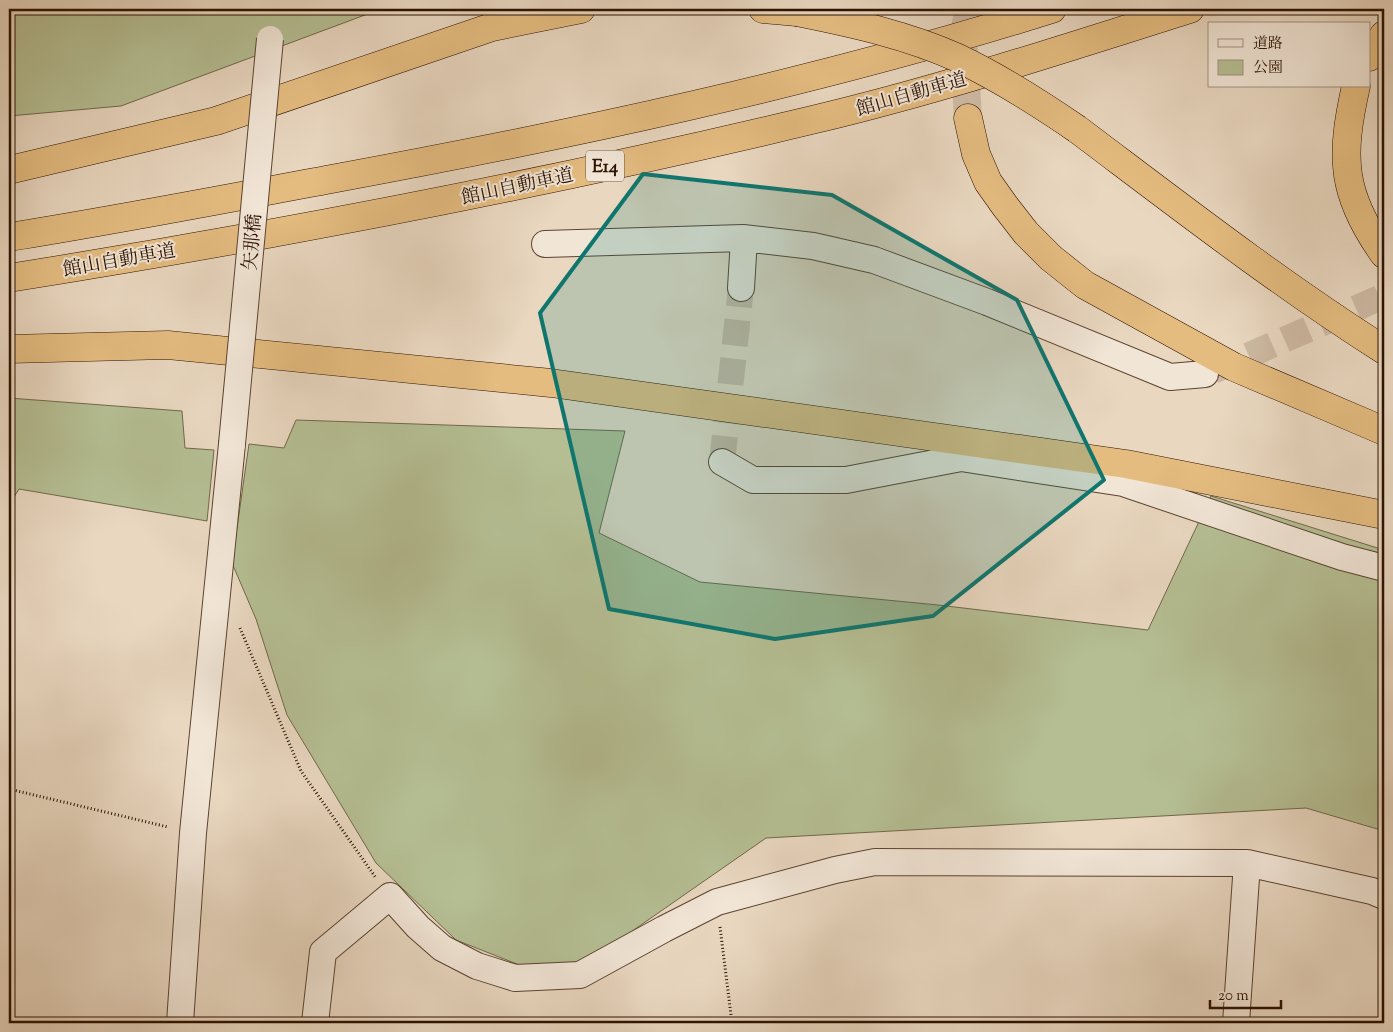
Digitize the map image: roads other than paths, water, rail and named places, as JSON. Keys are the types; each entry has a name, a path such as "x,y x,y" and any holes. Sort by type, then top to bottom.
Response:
{"highway":[{"path":"9,170 216,120 492,27 582,9"},
{"path":"763,9 797,12 848,22 907,38 958,58 1019,90 1077,129 1214,234 1310,303 1384,350"},
{"name":"E14","path":"9,237 450,158 652,115 807,78 1052,9"},
{"name":"館山自動車道","path":"9,278 457,198 818,118 1044,55 1190,9"},
{"path":"1370,56 1384,35"},
{"path":"1356,88 1349,118 1346,150 1348,184 1358,212 1384,254"},
{"path":"968,118 976,154 988,182 1026,233 1044,252 1085,285 1234,367 1384,431"},
{"path":"9,350 168,345 551,383 1126,464 1384,515"}],"street":[{"name":"矢那橋","path":"180,1023 193,833 270,39"},
{"path":"741,288 744,238"},
{"path":"545,244 744,238 814,246 874,260 987,302 1170,376 1206,374"},
{"path":"722,462 753,480 846,480 962,458 1123,483 1342,557 1384,568"},
{"path":"315,1023 323,952 390,896 418,927 442,948 477,966 515,978 580,976 717,902 835,870 875,862 1247,863 1372,891 1384,896"},
{"path":"1236,1023 1247,863"}],"tunnel":[{"path":"968,118 963,37 969,9"},
{"path":"722,462 741,288"},
{"path":"1213,371 1384,296"}]}
